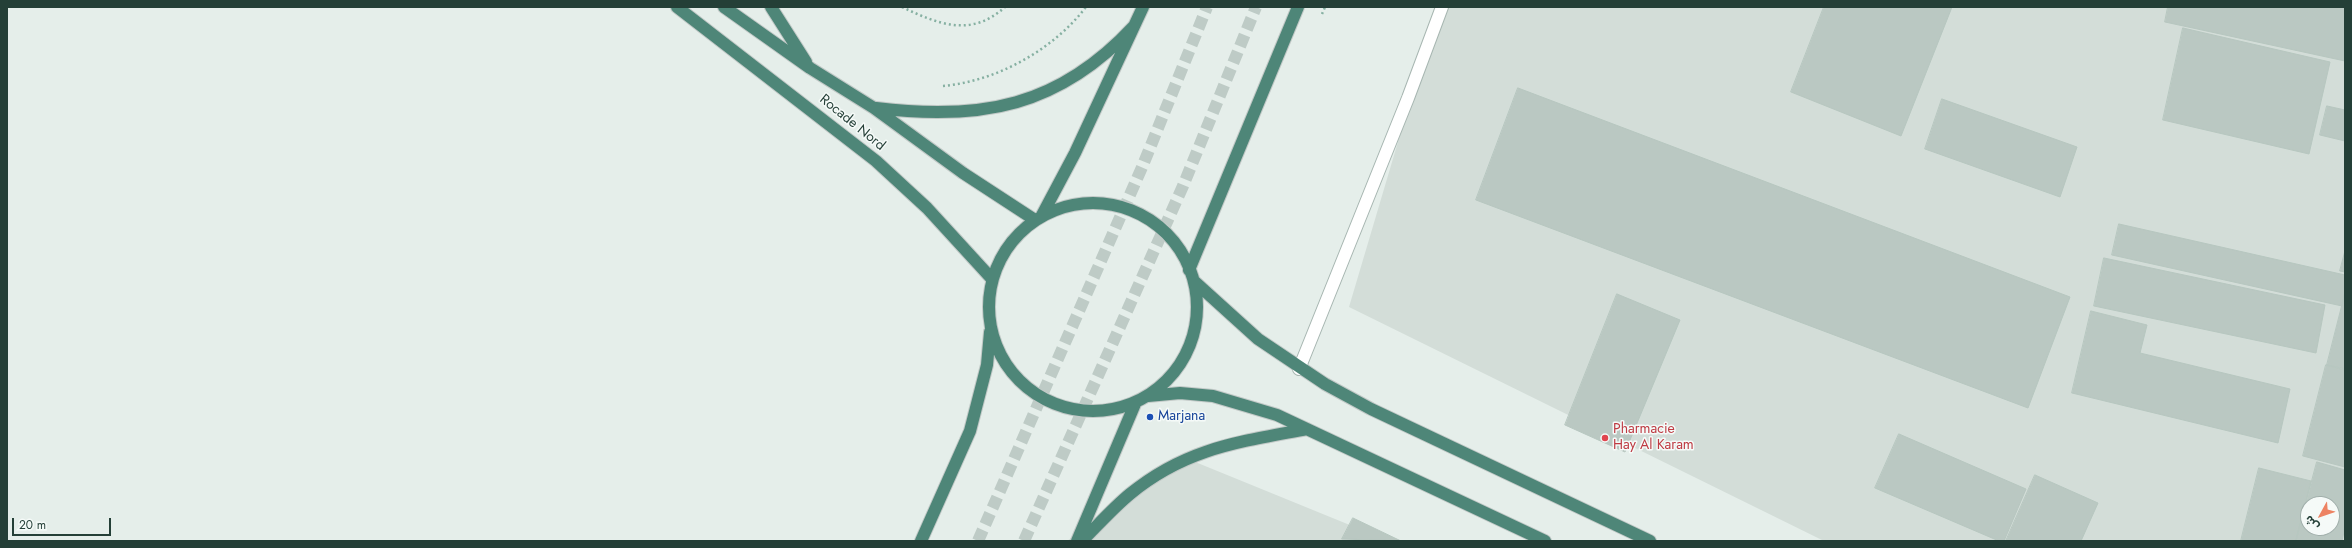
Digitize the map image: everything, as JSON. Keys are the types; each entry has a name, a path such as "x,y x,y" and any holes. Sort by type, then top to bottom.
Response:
{"highway":[{"name":"Rocade Nord","path":"677,7 876,161 927,208 992,279"},
{"name":"Rocade Nord","path":"724,7 810,68 874,108 963,173 1038,218"},
{"path":"771,7 810,68"},
{"path":"1038,218 1076,153 1143,7"},
{"path":"1189,270 1298,7"},
{"path":"874,108 946,114 982,111 1021,101 1050,90 1082,73 1111,51 1134,26"},
{"path":"921,541 970,430 987,365 991,328 989,304 992,279 1002,256 1016,236 1038,218 1058,209 1082,204 1106,204 1130,210 1152,222 1171,238 1185,259 1195,282 1235,320 1300,369 1371,409 1650,541"},
{"path":"991,328 999,352 1012,373 1030,390 1052,402 1076,410 1100,411 1135,404 1168,380 1183,359 1194,335 1197,309 1195,282"},
{"path":"1147,396 1180,393 1213,396 1277,415 1545,541"},
{"path":"1077,541 1135,404"},
{"path":"1082,541 1129,494 1175,463 1200,452 1226,444 1307,429"}],"street":[{"path":"1300,369 1408,98 1442,7"}],"path":[{"path":"902,7 932,21 948,25 966,26 983,22 1004,7"},
{"path":"938,87 967,82 1008,69 1040,50 1062,32 1086,7"}],"shaded area":[{"path":"1438,7 2345,7 2345,541 1824,541 1349,307"},
{"path":"1183,457 1389,541 1067,541"}],"building":[{"path":"1824,7 1952,7 1901,136 1791,92"},
{"path":"2168,7 2345,7 2345,61 2165,22"},
{"path":"2183,28 2330,62 2309,154 2163,120"},
{"path":"1518,88 2070,297 2028,408 1476,200"},
{"path":"1942,99 2077,147 2060,197 1925,149"},
{"path":"2327,106 2345,110 2345,141 2320,135"},
{"path":"2119,224 2345,275 2345,292 2342,306 2112,255"},
{"path":"2345,251 2345,272 2340,271"},
{"path":"2104,258 2325,305 2316,353 2094,306"},
{"path":"2345,293 2345,369 2327,365"},
{"path":"1617,294 1680,320 1625,452 1565,425"},
{"path":"2091,311 2147,325 2140,353 2290,389 2278,443 2072,393"},
{"path":"2326,365 2345,370 2345,467 2303,456"},
{"path":"1899,434 2026,489 2004,541 1999,541 1875,488"},
{"path":"2317,462 2345,470 2345,527 2342,541 2296,541 2300,526 2300,536 2340,536 2340,496 2308,496"},
{"path":"2259,468 2311,481 2307,496 2300,496 2300,525 2296,541 2241,541"},
{"path":"2035,475 2098,503 2081,541 2006,541"},
{"path":"1353,518 1401,541 1342,539"}],"tunnel":[{"path":"978,541 1143,165 1207,7"},
{"path":"1024,541 1183,186 1256,7"}],"place":[{"name":"Marjana","path":"1150,417"},
{"name":"Pharmacie Hay Al Karam","path":"1605,438"}]}
